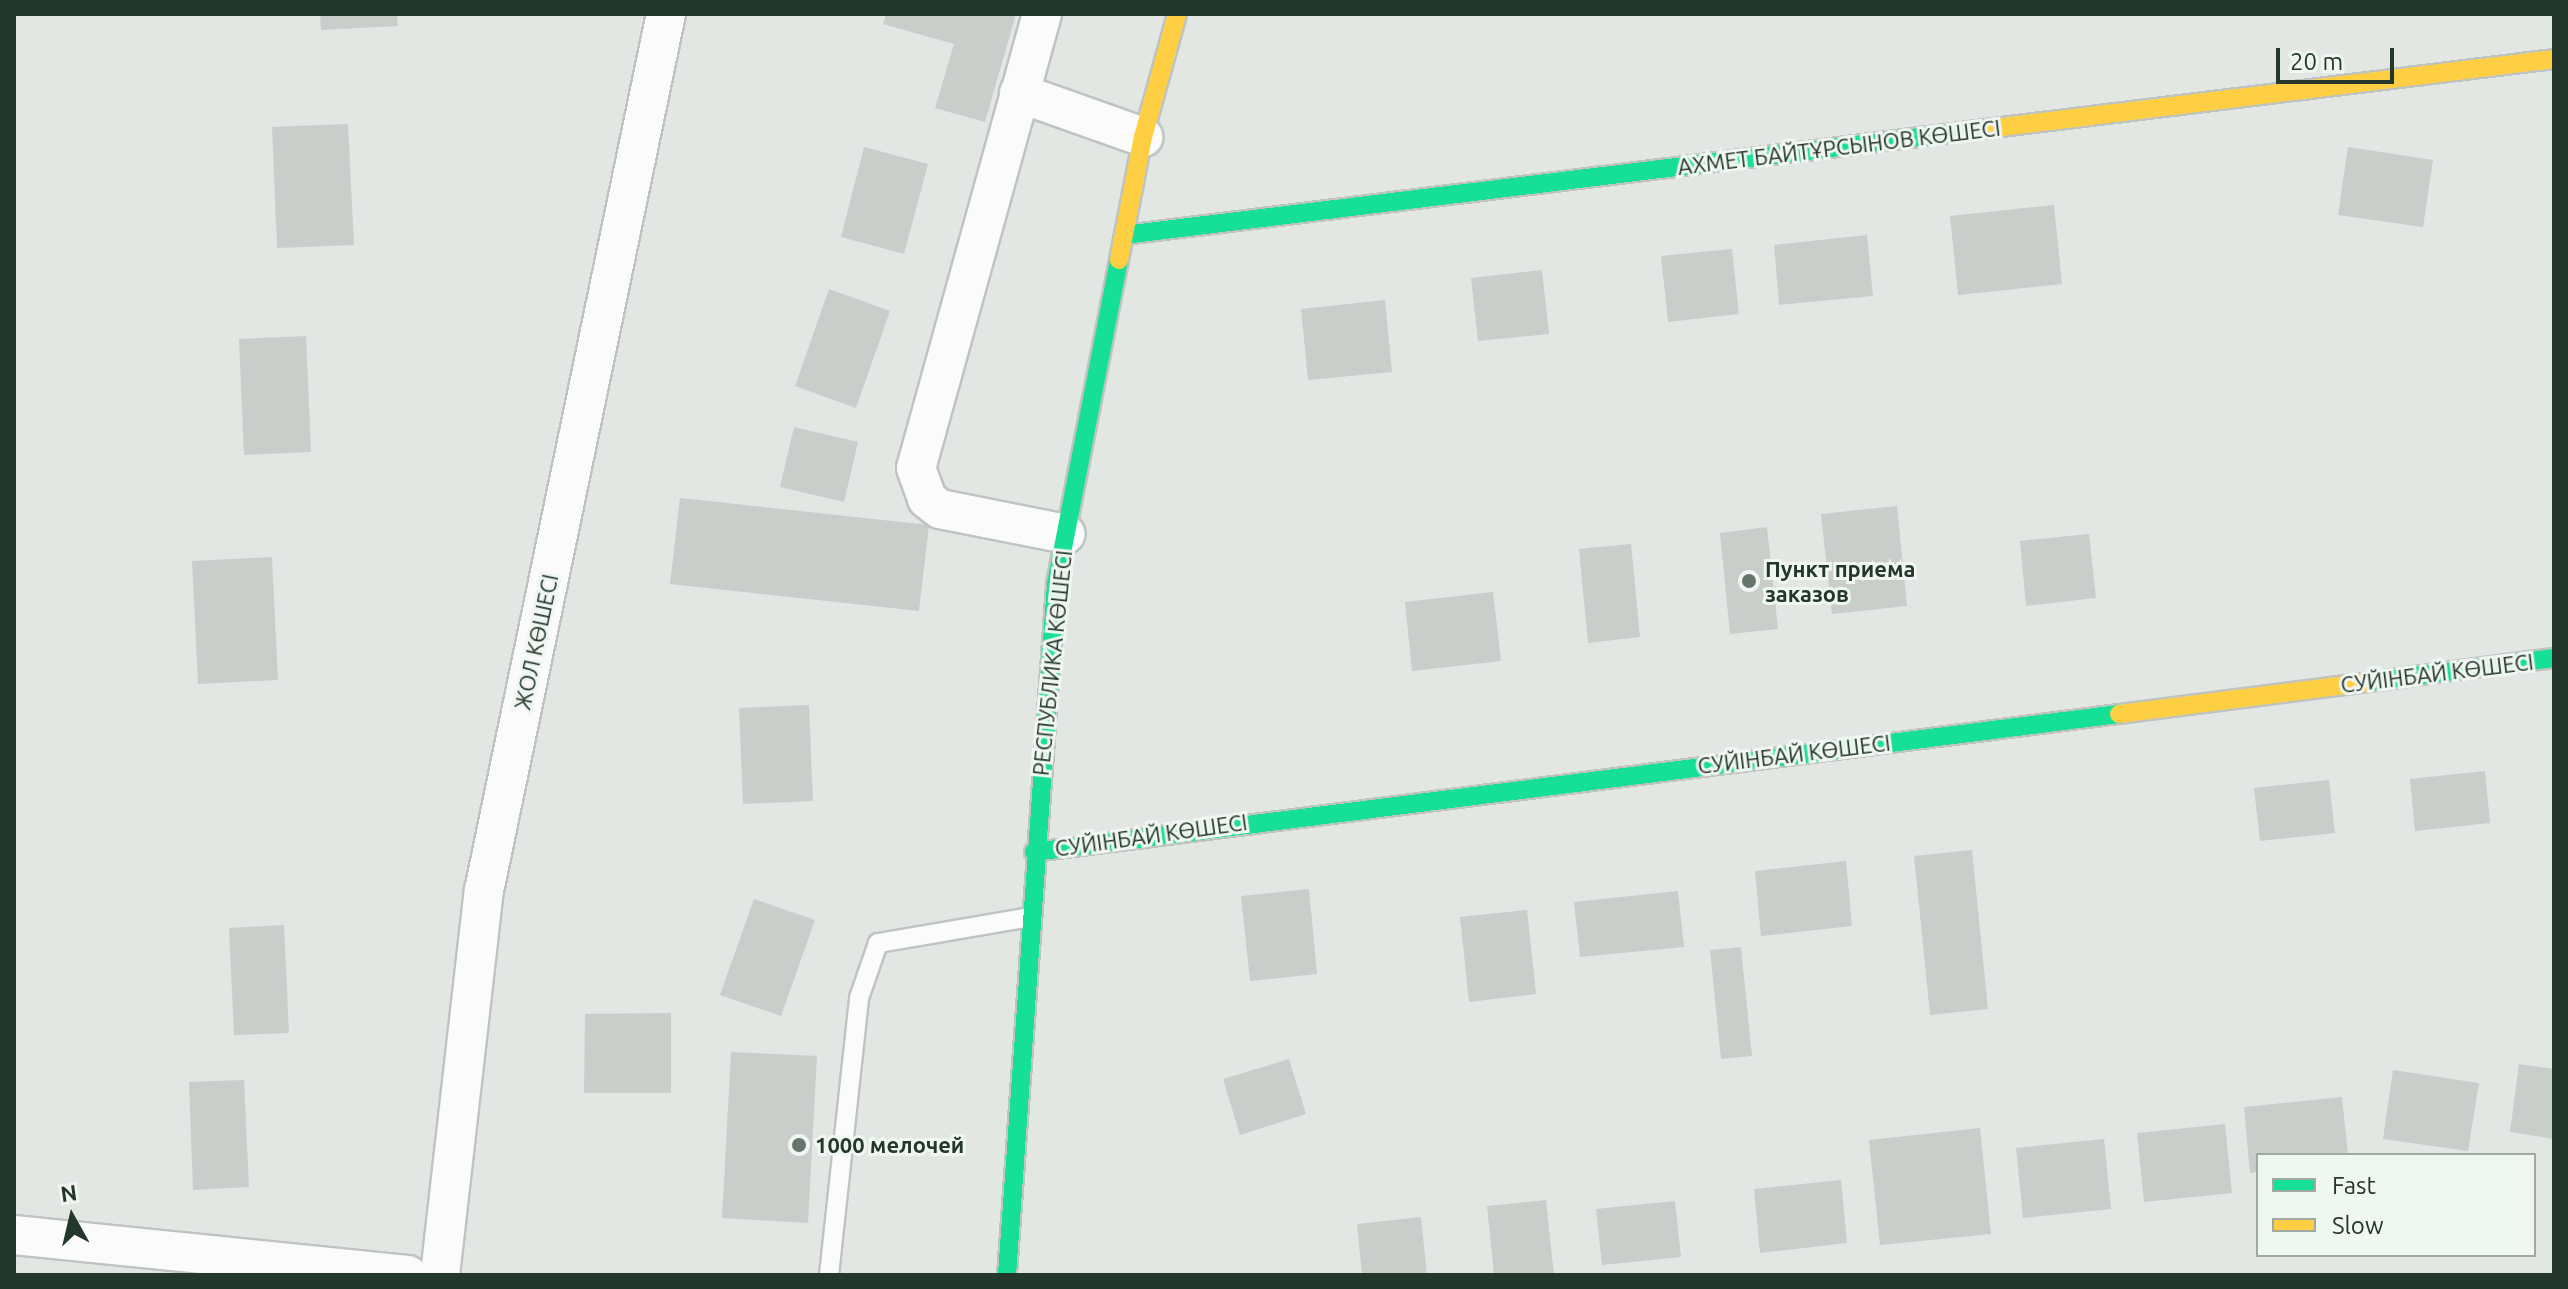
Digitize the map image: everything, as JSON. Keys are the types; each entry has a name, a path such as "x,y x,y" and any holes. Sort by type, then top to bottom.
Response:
{"street":[{"name":"ЖОЛ КӨШЕСІ","path":"440,1275 484,891 666,14"},
{"path":"1042,14 916,468 927,499 940,509 1066,534"},
{"name":"РЕСПУБЛИКА КӨШЕСІ","path":"1007,1275 1034,852 1056,584 1143,137 1177,14"},
{"name":"АХМЕТ БАЙТҰРСЫНОВ КӨШЕСІ","path":"1124,235 2554,59"},
{"path":"1019,93 1143,137"},
{"name":"СУЙІНБАЙ КӨШЕСІ","path":"1034,852 2554,658"},
{"path":"14,1235 209,1264 408,1275"}],"lane":[{"path":"829,1275 859,998 872,953 878,943 1030,917"}],"building":[{"path":"320,14 397,14 398,26 321,30"},
{"path":"886,14 1016,14 985,122 935,108 954,44 883,24"},
{"path":"348,124 354,245 277,248 272,127"},
{"path":"864,147 928,164 904,254 841,237"},
{"path":"2348,147 2433,160 2423,227 2338,215"},
{"path":"2054,205 2062,284 1958,295 1950,216"},
{"path":"1867,235 1873,296 1779,305 1774,245"},
{"path":"1732,249 1739,314 1668,322 1661,256"},
{"path":"1542,270 1549,334 1478,341 1471,278"},
{"path":"829,289 890,311 856,408 795,386"},
{"path":"1385,300 1392,372 1308,380 1301,309"},
{"path":"306,336 311,452 244,455 239,339"},
{"path":"794,427 858,442 844,502 780,487"},
{"path":"680,498 929,525 919,611 670,584"},
{"path":"1897,506 1907,606 1832,614 1821,514"},
{"name":"Пункт приема заказов","path":"1767,527 1778,629 1730,634 1720,533"},
{"path":"2089,534 2096,598 2026,606 2020,541"},
{"path":"1631,544 1640,637 1588,643 1579,549"},
{"path":"272,557 278,680 198,684 192,561"},
{"path":"1493,592 1501,661 1412,671 1405,602"},
{"path":"809,705 813,801 743,804 739,708"},
{"path":"2485,771 2490,823 2415,831 2410,779"},
{"path":"2329,780 2335,833 2260,841 2254,788"},
{"path":"1972,850 1988,1009 1930,1015 1914,856"},
{"path":"1846,861 1852,926 1761,936 1755,871"},
{"path":"1309,889 1317,974 1250,981 1241,896"},
{"path":"1678,891 1684,947 1580,957 1574,902"},
{"path":"754,899 815,920 781,1016 720,995"},
{"path":"1527,910 1536,994 1469,1002 1460,917"},
{"path":"284,925 289,1033 234,1035 229,928"},
{"path":"1741,947 1752,1056 1721,1059 1710,950"},
{"path":"671,1013 671,1093 584,1093 585,1014"},
{"path":"731,1052 817,1056 808,1223 722,1218"},
{"path":"1289,1059 1306,1114 1240,1135 1223,1079"},
{"path":"2519,1064 2554,1069 2554,1139 2510,1132"},
{"path":"2393,1070 2479,1083 2468,1151 2383,1139"},
{"path":"244,1080 249,1187 193,1190 189,1082"},
{"path":"2342,1097 2348,1153 2256,1153 2256,1172 2250,1173 2244,1107"},
{"path":"2225,1124 2232,1193 2144,1202 2137,1133"},
{"path":"1980,1128 1991,1234 1880,1245 1869,1140"},
{"path":"2104,1139 2111,1209 2023,1218 2016,1148"},
{"path":"1841,1180 1847,1243 1760,1253 1754,1189"},
{"path":"1546,1200 1554,1275 1494,1275 1487,1206"},
{"path":"1675,1201 1681,1257 1602,1265 1596,1209"},
{"path":"1421,1217 1427,1275 1362,1275 1357,1224"}],"traffic: fast":[{"path":"1124,235 1985,129"},
{"path":"1007,1275 1056,584 1119,260"},
{"path":"2369,682 2554,658"},
{"path":"1034,852 2119,714"}],"traffic: slow":[{"path":"1119,260 1143,137 1177,14"},
{"path":"1985,129 2554,59"},
{"path":"2119,714 2369,682"}],"place":[{"name":"Пункт приема заказов","path":"1749,581"},
{"name":"1000 мелочей","path":"799,1145"}]}
